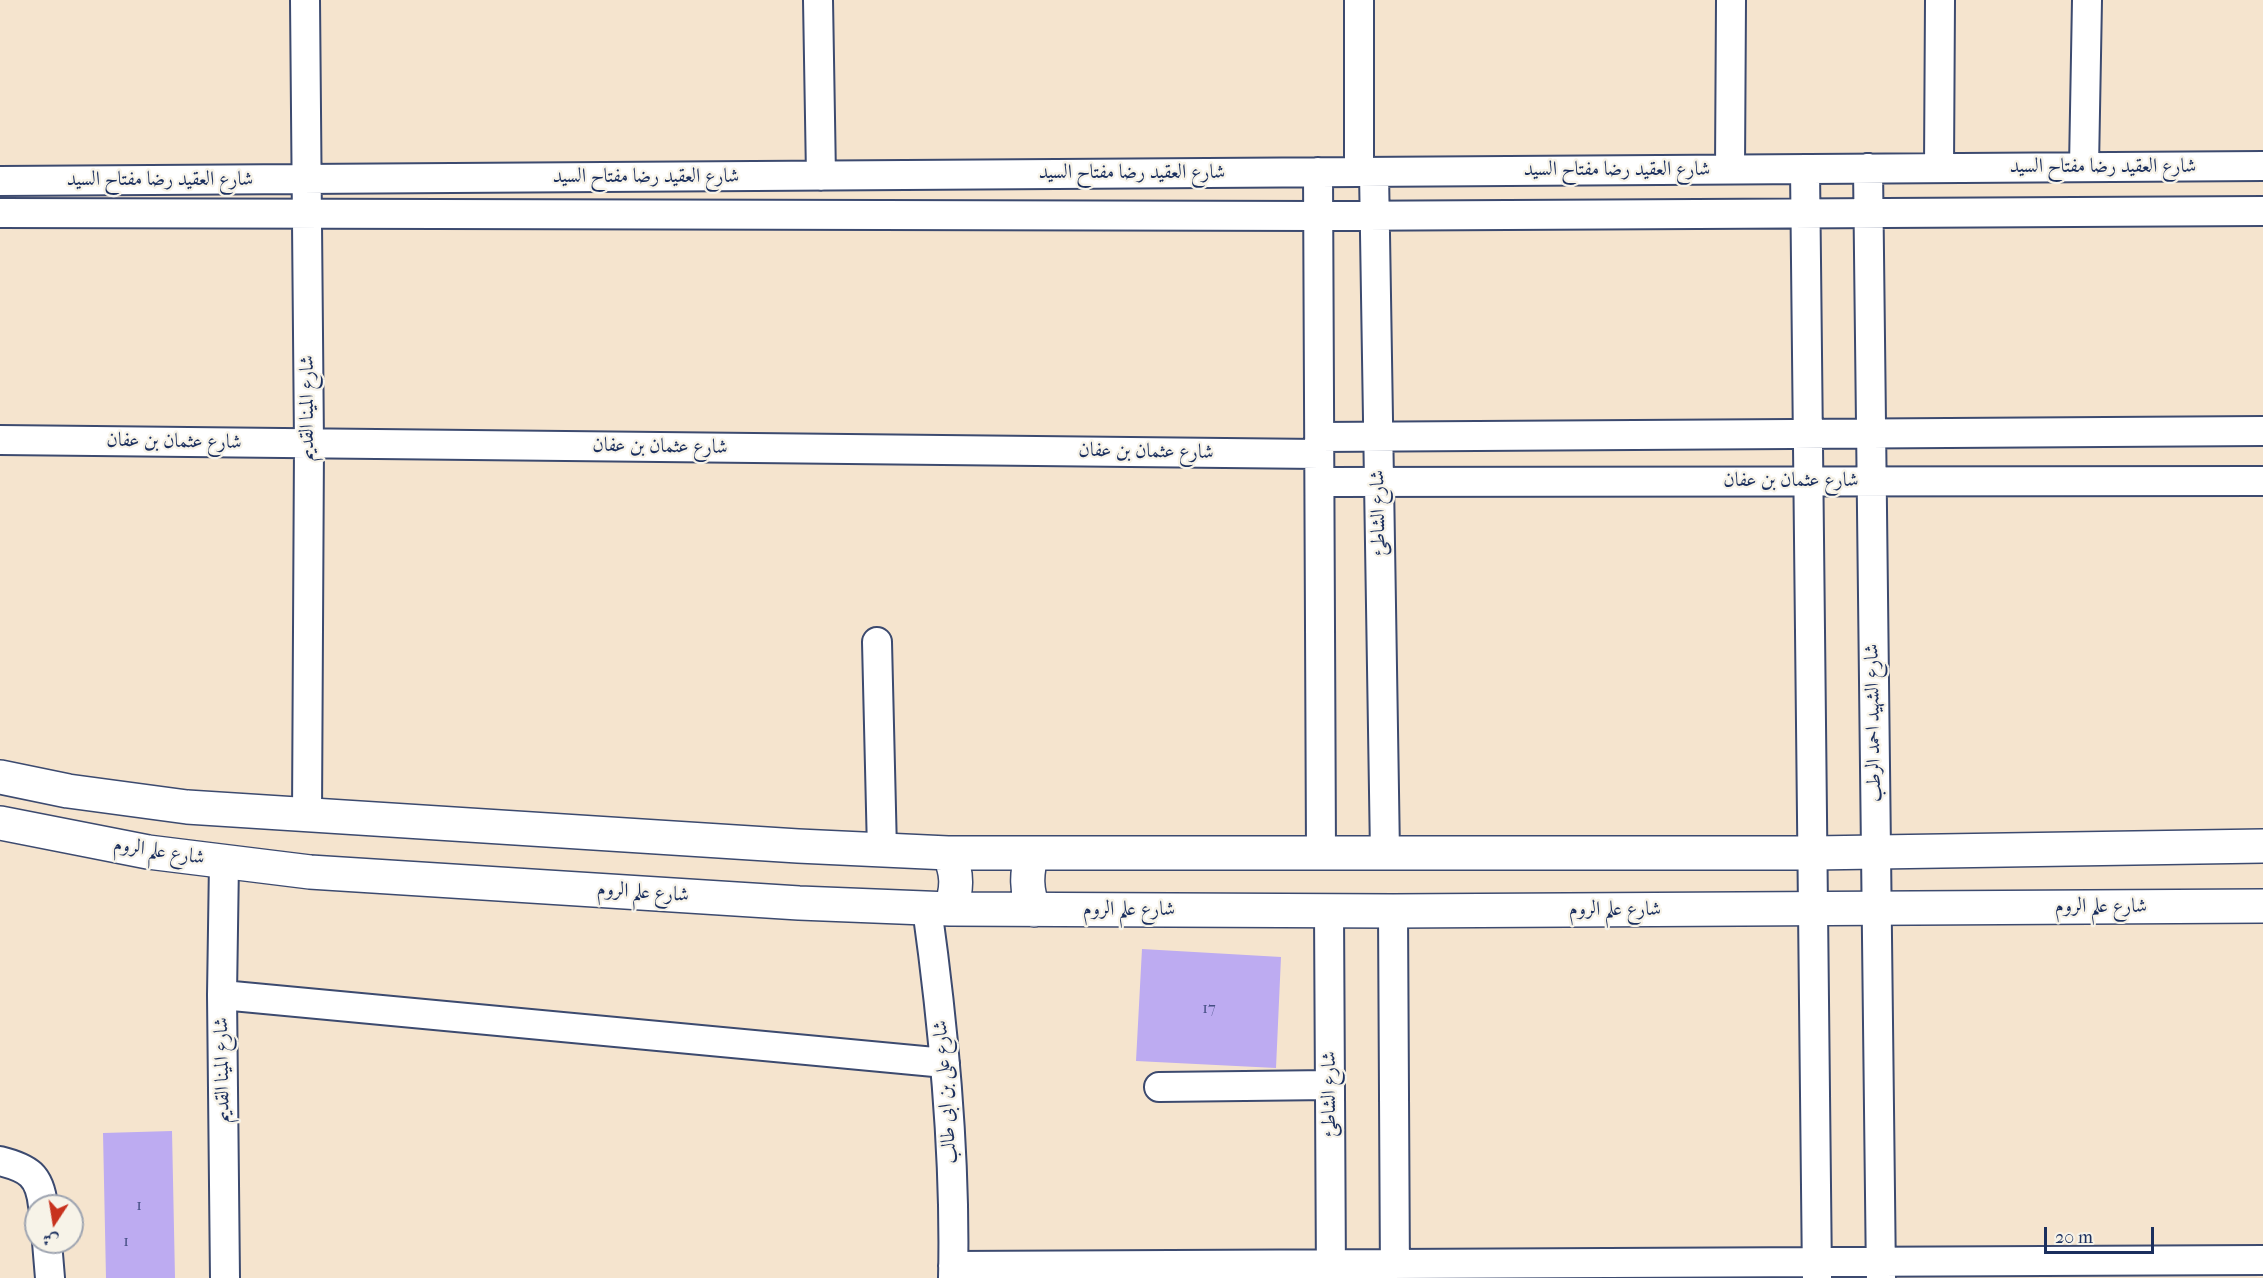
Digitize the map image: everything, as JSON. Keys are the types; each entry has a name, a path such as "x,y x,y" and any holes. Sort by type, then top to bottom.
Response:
{"street":[{"name":"شارع المينا القديم","path":"305,0 309,444 307,816"},
{"path":"818,0 821,176"},
{"name":"شارع الشاطئ","path":"1359,0 1366,172 1374,215 1386,853"},
{"path":"1730,169 1731,0"},
{"path":"1939,168 1940,0"},
{"path":"2085,167 2087,0"},
{"name":"شارع العقيد رضا مفتاح السيد","path":"0,181 2263,166"},
{"name":"شارع الشهيد احمد الرطب","path":"1868,168 1881,1270"},
{"path":"1805,169 1817,1270"},
{"path":"1318,172 1321,853"},
{"name":"شارع العقيد رضا مفتاح السيد","path":"0,213 1319,216 2263,211"},
{"name":"شارع عثمان بن عفان","path":"0,440 309,444 1320,445 1378,437 2263,431"},
{"name":"شارع عثمان بن عفان","path":"1320,482 2263,481"},
{"path":"877,642 882,851"},
{"path":"0,777 68,791 187,807 882,851 1032,854 1813,853 2263,846"},
{"name":"شارع علم الروم","path":"0,823 148,852 310,872 798,903 1035,910 1394,911 2263,906"},
{"path":"939,908 955,892 956,875 948,853"},
{"path":"1032,854 1027,876 1030,899 1035,910"},
{"name":"شارع المينا القديم","path":"224,862 222,995 225,1278"},
{"name":"شارع على بن ابى طالب","path":"939,908 938,987 953,1172 953,1272"},
{"name":"شارع الشاطئ","path":"1329,910 1331,1272"},
{"path":"1394,911 1395,1272"},
{"path":"222,995 945,1064"},
{"path":"1160,1087 1330,1085"},
{"path":"0,1161 29,1172 38,1182 40,1194"},
{"path":"48,1254 50,1278"},
{"path":"953,1272 1881,1270 2263,1260"}],"building":[{"path":"1142,949 1281,957 1276,1068 1136,1061"},
{"path":"172,1131 175,1278 106,1278 103,1133"}]}
